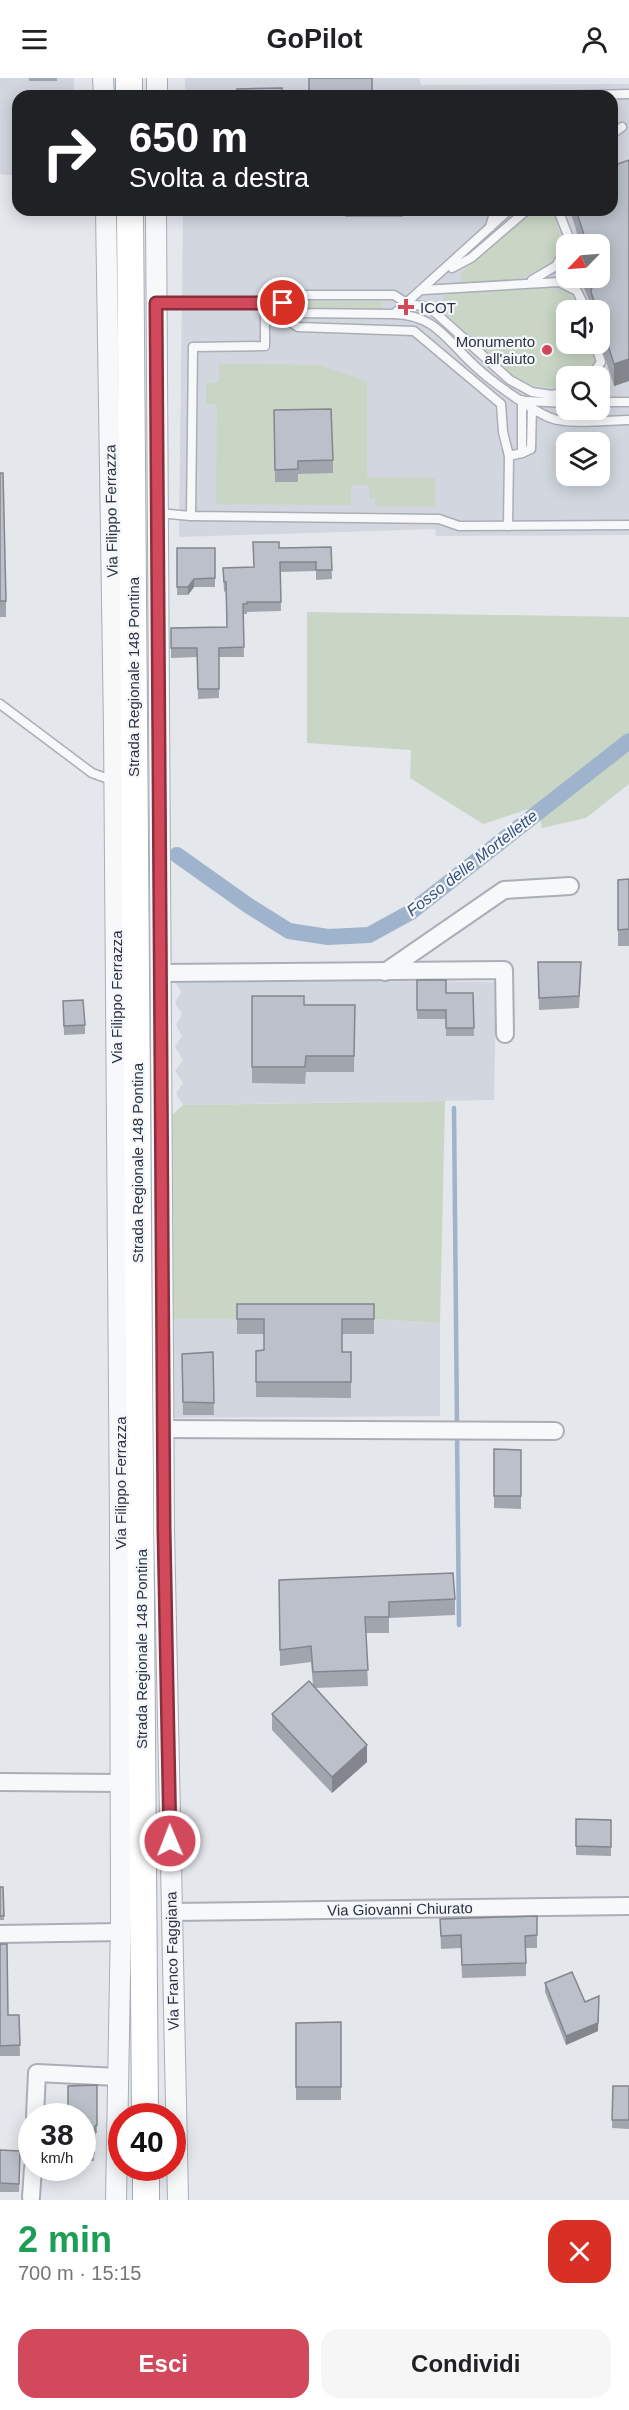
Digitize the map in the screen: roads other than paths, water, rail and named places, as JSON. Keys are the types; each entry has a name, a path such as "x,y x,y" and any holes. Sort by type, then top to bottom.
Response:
{"main road":[{"name":"Strada Regionale 148 Pontina","path":"130,216 145,2103"},
{"path":"146,2181 146,2200"}],"street":[{"name":"Via Filippo Ferrazza","path":"106,216 114,781 121,1783 116,2200"},
{"name":"Via Franco Faggiana","path":"156,216 163,1429 178,2200"},
{"path":"385,972 504,890 570,886"},
{"path":"160,973 504,970 505,1034"},
{"path":"163,1429 555,1431"},
{"path":"0,1782 121,1783"},
{"name":"Via Giovanni Chiurato","path":"171,1912 629,1906"},
{"path":"0,1934 121,1932"},
{"path":"36,2103 37,2073 118,2077"},
{"path":"31,2197 32,2181"}],"lane":[{"path":"618,130 622,127"},
{"path":"490,227 493,216"},
{"path":"394,314 408,304 502,216"},
{"path":"438,276 471,258 519,216"},
{"path":"560,216 567,234"},
{"path":"523,284 544,275 556,266"},
{"path":"423,290 549,281 569,285 583,300"},
{"path":"156,303 283,303 295,295 394,295 408,304 429,307 510,380 532,392 556,394"},
{"path":"191,516 193,346 265,346 265,303"},
{"path":"283,303 296,313 411,315 427,321 475,366 522,400 557,420 629,420"},
{"path":"283,303 287,320 298,327 414,332 501,404 503,432 509,456 508,526"},
{"path":"522,400 556,402"},
{"path":"522,400 522,453"},
{"path":"610,402 629,402"},
{"path":"509,456 531,450 532,406"},
{"path":"158,513 191,516 440,519 459,526 629,525"},
{"path":"0,704 92,773 114,781"}],"waterway":[{"name":"Fosso delle Mortellette","path":"177,855 289,931 328,937 369,935 411,912 629,741"},
{"path":"454,1108 457,1426"},
{"path":"457,1434 459,1625"}],"place":[{"name":"ICOT","path":"406,307"},
{"name":"Monumento all'aiuto","path":"547,350"}]}
